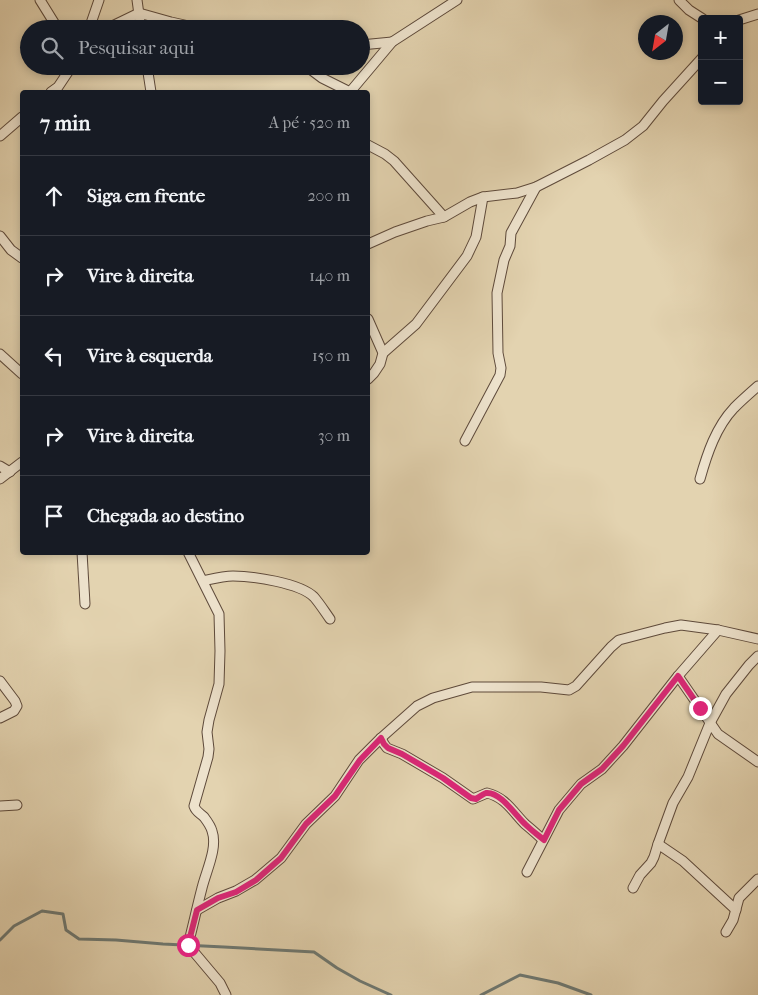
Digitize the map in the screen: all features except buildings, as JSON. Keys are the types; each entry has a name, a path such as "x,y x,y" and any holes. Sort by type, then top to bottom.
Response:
{"street":[{"path":"40,0 52,20"},
{"path":"92,20 99,0"},
{"path":"137,0 140,20"},
{"path":"678,0 698,16"},
{"path":"370,68 392,42 453,1"},
{"path":"125,20 139,13 164,20"},
{"path":"743,19 758,14"},
{"path":"370,44 392,42"},
{"path":"370,243 395,232 444,217 470,202 482,198 517,193 536,187 589,160 625,140 643,126 700,60"},
{"path":"54,90 66,75"},
{"path":"148,75 151,90"},
{"path":"318,75 346,90"},
{"path":"352,90 364,75"},
{"path":"0,136 20,119"},
{"path":"370,146 394,161 444,217"},
{"path":"465,441 500,375 497,293 504,260 510,246 511,233 536,187"},
{"path":"370,377 380,364 383,354 416,324 467,256 476,238 482,198"},
{"path":"0,236 11,250 20,257"},
{"path":"370,324 383,354"},
{"path":"0,354 20,372"},
{"path":"700,479 708,451 721,426 733,409 758,386"},
{"path":"0,480 20,464"},
{"path":"0,466 10,472"},
{"path":"82,555 85,604"},
{"path":"190,555 219,614 220,651 219,684 209,720 208,757 194,806 212,832 213,843 210,862 188,945 220,983 226,995"},
{"path":"203,581 231,576 251,576 274,581 306,591 330,619"},
{"path":"197,910 218,898 236,892 256,880 281,858 306,824 335,796 360,760 381,738 417,706 433,698 472,687 541,687 569,690 576,686 619,640 681,625 718,630 758,639"},
{"path":"527,872 559,810 581,784 602,769 623,746 678,676 718,630"},
{"path":"633,888 640,875 651,863 673,803 688,777 710,724 726,694 758,656"},
{"path":"678,676 718,734 758,762"},
{"path":"0,680 15,700 17,706 14,710 0,718"},
{"path":"381,738 388,748 443,778 471,798 476,799 487,793 499,797 524,823 544,840"},
{"path":"0,806 17,805"},
{"path":"658,844 683,861 736,910"},
{"path":"726,932 733,920 739,898 758,880"},
{"path":"202,887 204,891 218,898"}],"waterway":[{"path":"0,940 14,926 42,911 63,914 66,930 79,939 314,952 360,981 391,995"},
{"path":"481,995 520,975 558,983 591,995"}],"route":[{"path":"188,945 197,910 218,898 236,892 256,880 281,858 306,824 335,796 360,760 381,738 388,748 443,778 471,798 476,799 487,793 499,797 524,823 544,840 559,810 581,784 602,769 623,746 678,676 700,708"}]}
